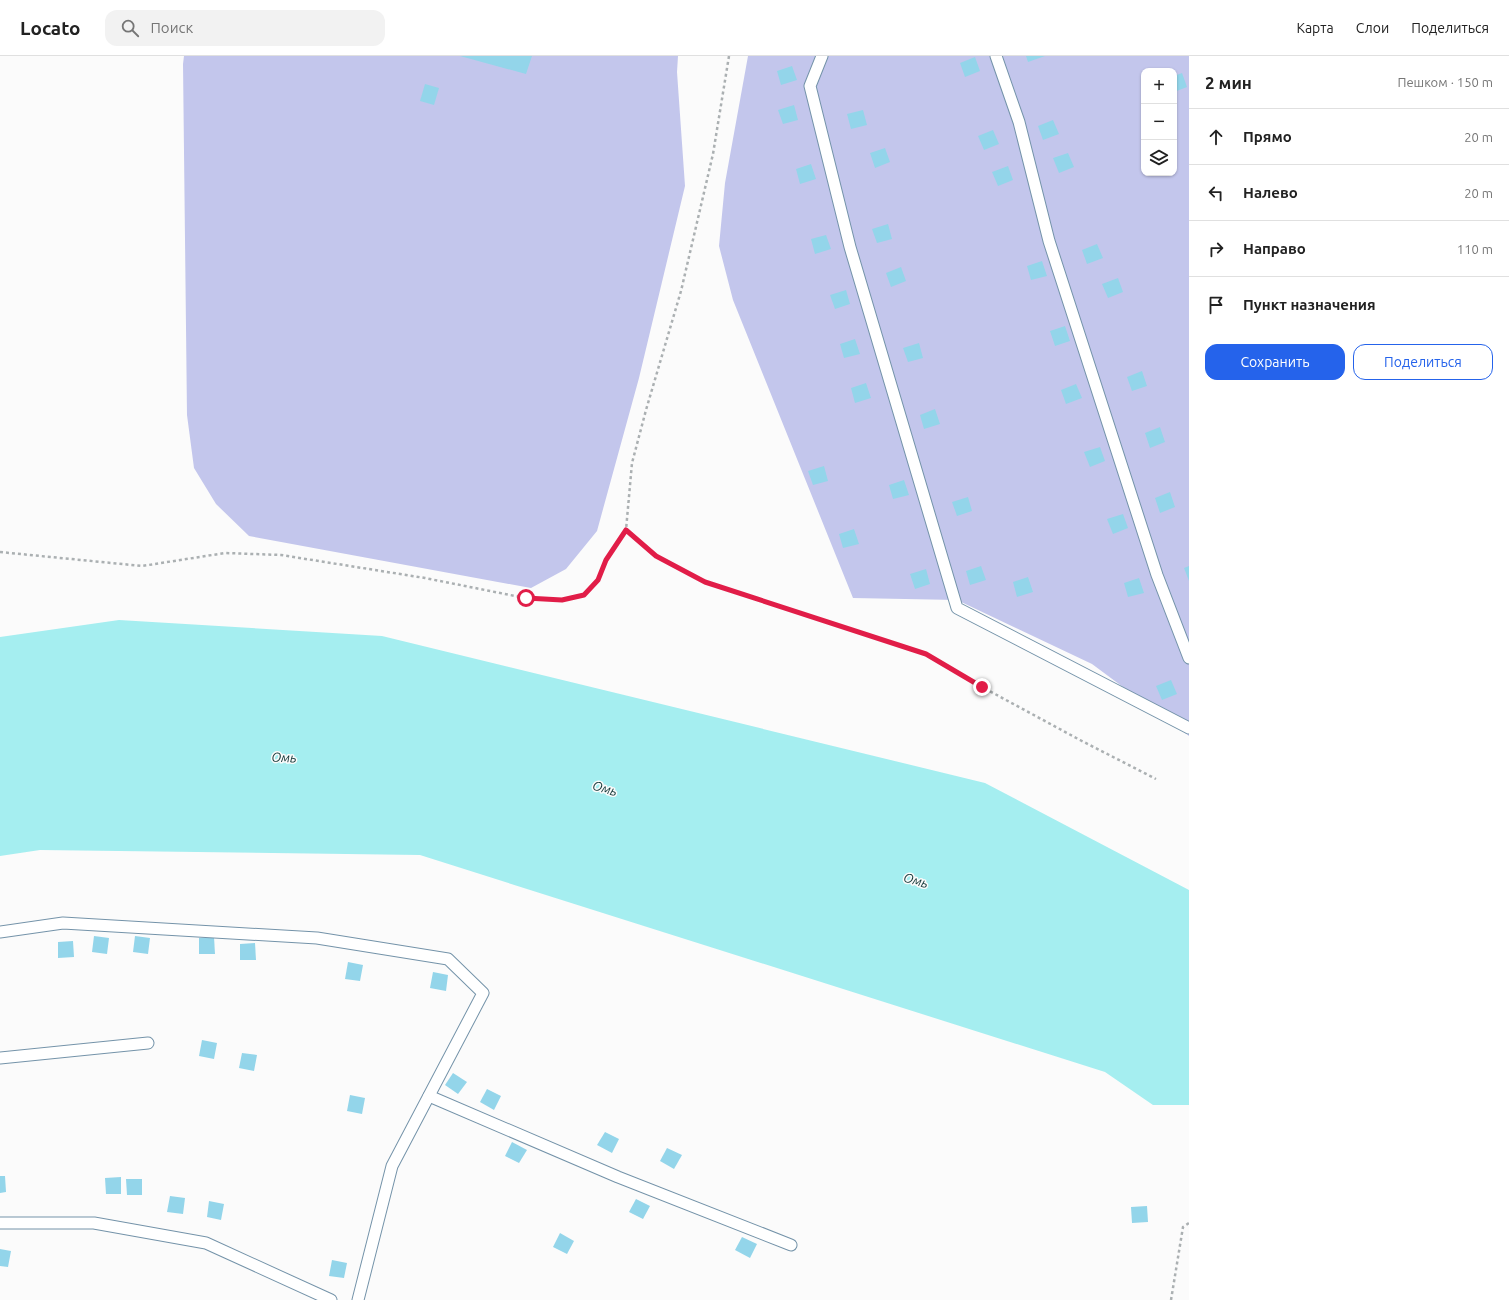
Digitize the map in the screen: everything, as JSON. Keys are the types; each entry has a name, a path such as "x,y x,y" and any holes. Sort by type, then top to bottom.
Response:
{"lane":[{"path":"822,56 810,86 850,247 957,608 1189,728"},
{"path":"996,56 1019,122 1056,263 1155,568 1189,658"},
{"path":"0,932 63,923 309,938 448,959 483,994 392,1166 358,1300"},
{"path":"0,1058 148,1043"},
{"path":"429,1096 618,1177 790,1245"},
{"path":"0,1223 94,1223 206,1243 331,1300"}],"path":[{"path":"0,552 142,566 225,553 281,555 425,578 526,598 562,600 584,595 598,580 606,560 626,530 632,463 681,291 722,104 728,56"},
{"path":"626,530 656,556 705,582 926,654 1045,721 1156,779"},
{"path":"1171,1300 1183,1227 1189,1223"}],"shaded area":[{"path":"184,56 678,56 677,72 685,186 639,378 597,531 566,569 531,588 249,536 216,504 194,468 187,415"},
{"path":"748,56 1189,56 1189,736 1092,664 957,600 853,598 733,300 719,246 725,183"}],"water":[{"name":"Омь","path":"119,620 382,636 985,783 1189,890 1189,1105 1153,1105 1105,1072 420,855 40,850 0,856 0,637"}],"building":[{"path":"460,56 532,56 526,74"},
{"path":"1026,56 1045,56 1028,62"},
{"path":"975,57 980,71 965,77 960,63"},
{"path":"792,66 797,80 781,85 777,71"},
{"path":"1182,73 1187,87 1177,91 1177,75"},
{"path":"425,84 439,88 434,105 420,101"},
{"path":"794,105 798,120 783,124 778,110"},
{"path":"863,110 867,125 851,129 847,114"},
{"path":"1053,120 1059,134 1043,140 1038,126"},
{"path":"993,130 999,144 984,150 978,136"},
{"path":"885,148 890,162 875,168 870,153"},
{"path":"1068,153 1074,167 1059,173 1053,158"},
{"path":"811,164 816,179 800,184 796,169"},
{"path":"1008,166 1013,180 998,186 992,172"},
{"path":"888,224 892,239 877,243 872,229"},
{"path":"826,235 831,249 815,254 811,239"},
{"path":"1097,244 1103,258 1087,264 1082,250"},
{"path":"1042,261 1047,276 1031,280 1027,266"},
{"path":"901,267 906,281 891,287 886,273"},
{"path":"1118,278 1123,292 1108,298 1102,284"},
{"path":"846,290 850,304 835,309 830,295"},
{"path":"1065,326 1070,341 1055,346 1050,331"},
{"path":"855,339 860,354 844,358 840,344"},
{"path":"919,343 923,358 908,362 903,348"},
{"path":"1142,371 1147,386 1132,391 1127,377"},
{"path":"866,383 871,398 855,403 851,388"},
{"path":"1076,384 1082,398 1066,404 1061,390"},
{"path":"935,409 940,424 924,429 920,415"},
{"path":"1160,427 1165,442 1150,448 1145,433"},
{"path":"1100,447 1105,461 1090,467 1084,452"},
{"path":"824,466 828,481 813,485 808,471"},
{"path":"904,480 909,495 893,499 889,485"},
{"path":"1170,492 1175,507 1160,513 1155,498"},
{"path":"968,497 972,511 957,516 952,502"},
{"path":"1123,514 1128,528 1113,534 1107,519"},
{"path":"854,529 859,544 843,548 839,534"},
{"path":"981,566 986,580 970,585 966,571"},
{"path":"1189,566 1189,581 1184,568"},
{"path":"926,569 930,584 915,589 910,574"},
{"path":"1028,577 1033,592 1017,597 1013,582"},
{"path":"1139,578 1144,593 1128,597 1124,583"},
{"path":"1171,680 1177,694 1162,700 1156,686"},
{"path":"94,936 109,938 107,954 92,952"},
{"path":"135,936 150,938 148,954 133,952"},
{"path":"214,937 215,954 199,954 199,938"},
{"path":"73,941 74,957 58,958 58,942"},
{"path":"255,943 256,960 240,960 240,944"},
{"path":"348,962 363,965 360,981 345,979"},
{"path":"433,972 448,975 446,991 430,988"},
{"path":"202,1040 217,1043 214,1059 199,1056"},
{"path":"242,1053 257,1055 254,1071 239,1068"},
{"path":"453,1073 467,1082 458,1094 445,1085"},
{"path":"487,1089 501,1096 494,1110 480,1102"},
{"path":"350,1095 365,1098 362,1114 347,1111"},
{"path":"605,1132 619,1139 612,1153 597,1145"},
{"path":"512,1142 527,1150 519,1163 505,1156"},
{"path":"667,1148 682,1155 674,1169 660,1161"},
{"path":"0,1176 5,1176 6,1192 0,1193"},
{"path":"121,1177 121,1194 106,1194 105,1178"},
{"path":"126,1179 142,1179 142,1195 127,1195"},
{"path":"170,1196 185,1198 183,1214 167,1212"},
{"path":"636,1199 650,1206 643,1219 629,1212"},
{"path":"209,1201 224,1204 221,1220 207,1217"},
{"path":"1147,1206 1148,1222 1132,1223 1131,1207"},
{"path":"560,1233 574,1241 567,1254 553,1247"},
{"path":"742,1237 757,1244 750,1258 735,1250"},
{"path":"0,1249 11,1251 8,1267 0,1266"},
{"path":"332,1260 347,1263 344,1278 329,1276"}],"route":[{"path":"526,598 562,600 584,595 598,580 606,560 626,530 656,556 705,582 926,654 982,687"}]}
